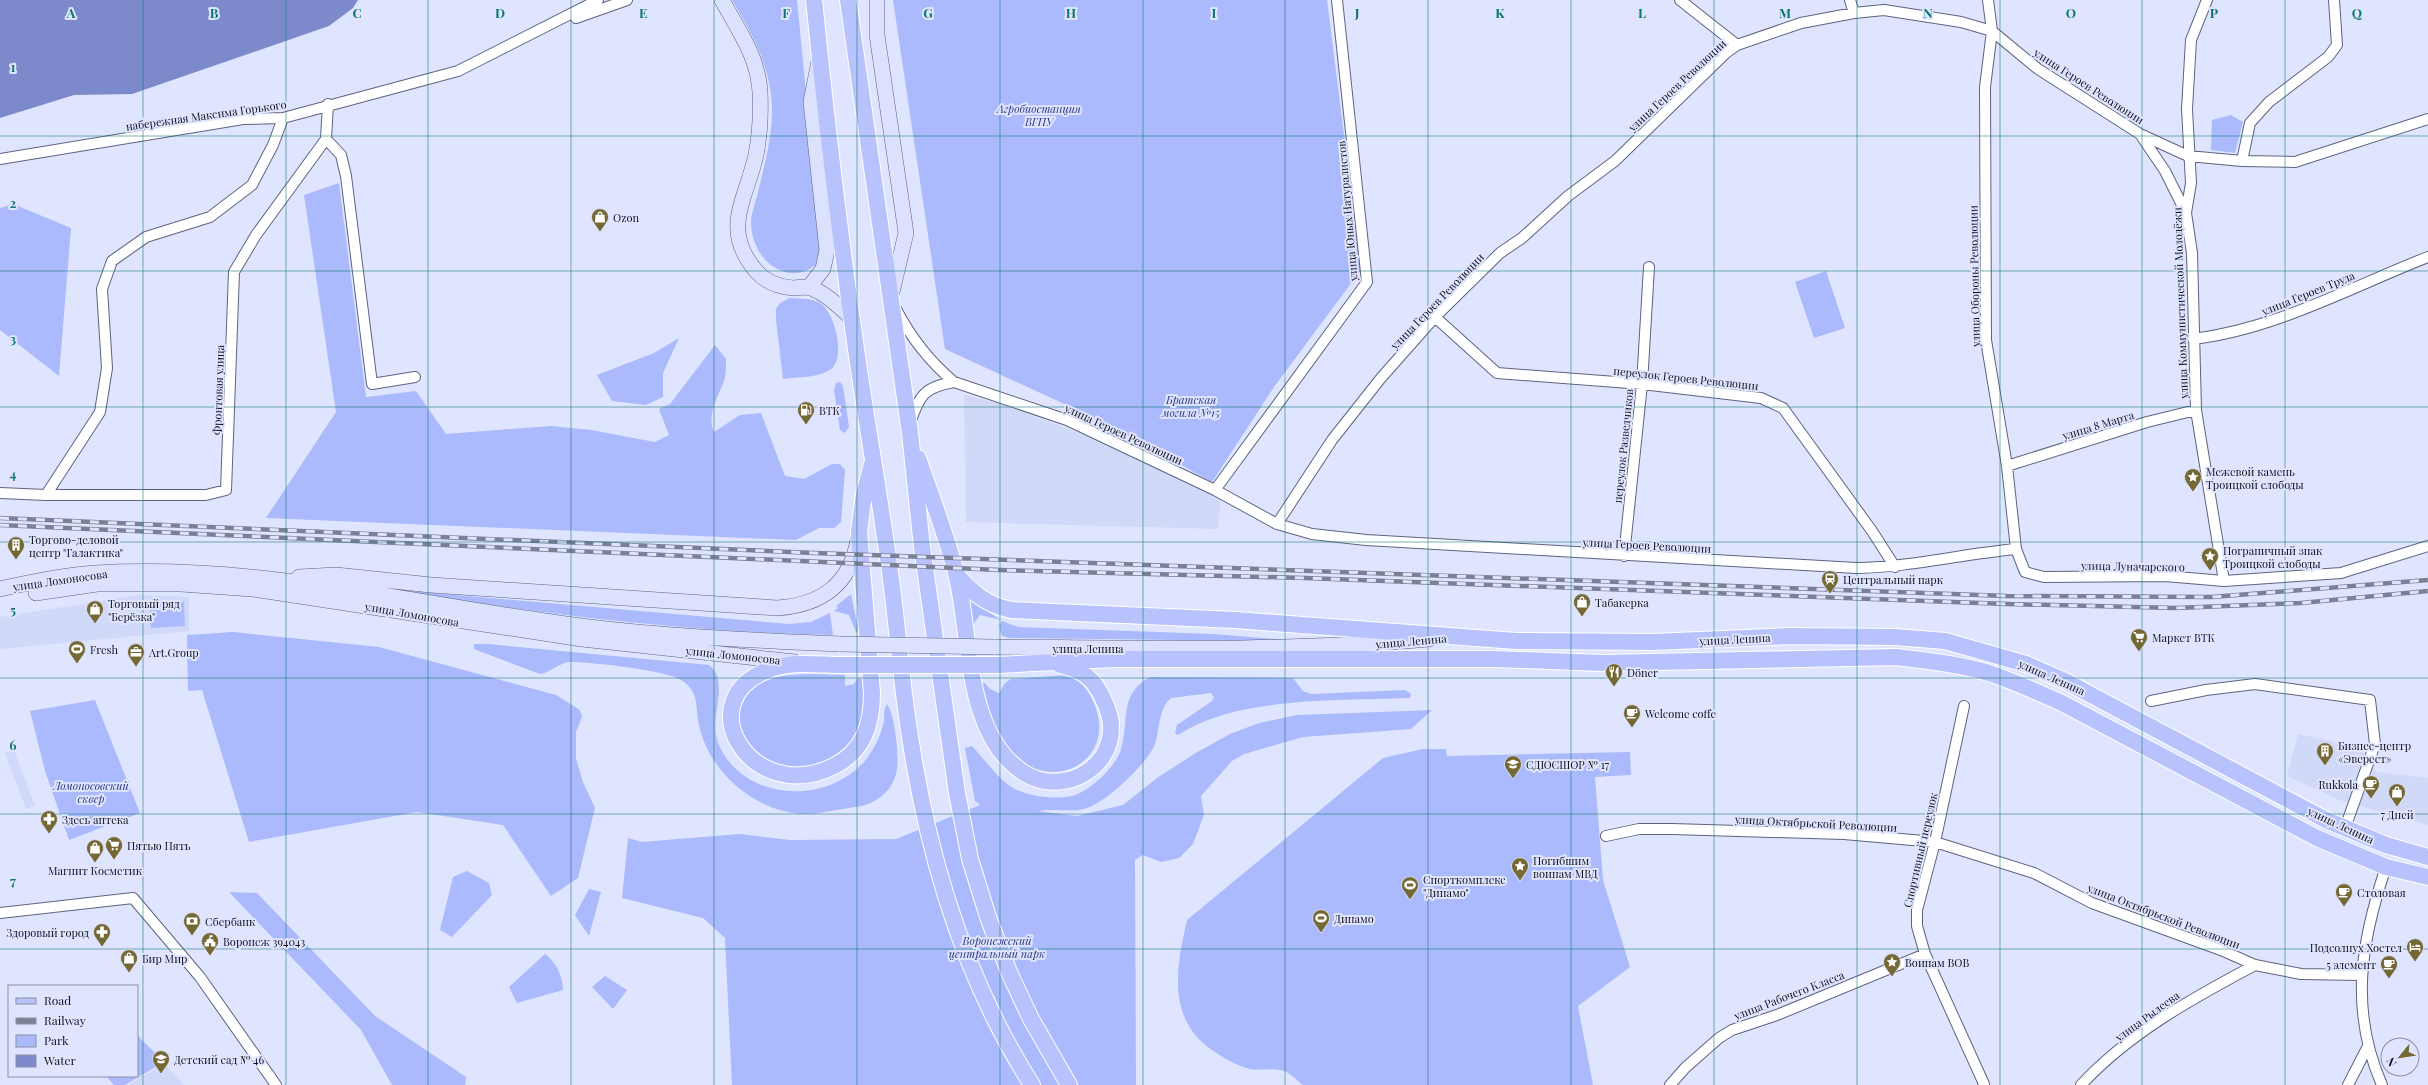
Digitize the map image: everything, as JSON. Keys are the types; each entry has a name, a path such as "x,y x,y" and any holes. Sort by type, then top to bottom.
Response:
{"main road":[{"path":"722,0 747,42 756,67 760,90 760,126 755,156 737,218 738,236 751,265 769,281 793,288 808,287 822,293 852,318"},
{"path":"814,0 852,318 890,567 904,697 927,827 939,877 978,986 1003,1036 1032,1085"},
{"path":"848,0 854,52 910,430 922,547 950,735 957,793 970,859 988,917 1009,972 1031,1019 1069,1085"},
{"path":"877,0 877,35 906,233 894,277 891,297"},
{"path":"808,287 823,269 827,250 811,102 820,58"},
{"path":"910,430 956,574 973,679 988,729 997,747 1010,763 1025,774 1040,780 1055,783 1072,780 1086,773 1096,764 1105,753 1112,727 1110,713 1093,680 1078,669 1047,662"},
{"name":"улица Ленина","path":"874,460 864,494 859,532 872,693 871,718 864,737 853,753 839,763 808,775 783,773 752,761 739,746 732,729 732,710 737,696 755,677 772,668 786,665 824,665 843,665 998,665 1114,659 1262,658 1517,659 1604,663 1896,657 1942,663 1988,673 2060,702 2317,838 2386,867 2428,877"},
{"path":"264,579 336,575 431,585 789,607 810,602 839,584 849,570 855,554 859,532"},
{"name":"улица Ломоносова","path":"0,589 95,573 182,572 264,579"},
{"path":"956,574 968,588 982,600 996,607 1011,610 1235,620 1456,637"},
{"name":"улица Ленина","path":"264,579 582,626 707,638 840,644 994,647 1230,648 1346,646 1456,637 1516,641 1653,642 1790,636 1895,637 1945,641 2026,664 2066,681 2345,828 2386,845 2428,857"},
{"name":"улица Ломоносова","path":"0,599 98,584 181,584 253,589 582,639 824,665"},
{"path":"1516,641 1517,659"}],"street":[{"name":"набережная Максима Горького","path":"0,159 243,119 283,118 328,104 458,71 598,0"},
{"name":"набережная Максима Горького","path":"545,28 627,0"},
{"name":"улица Юных Натуралистов","path":"1215,490 1367,282 1337,0"},
{"path":"1680,0 1737,45"},
{"path":"1850,0 1854,14"},
{"name":"улица Обороны Революции","path":"1988,0 1992,31 1985,87 1986,340 2007,466 2016,549"},
{"name":"улица Коммунистической Молодёжи","path":"2207,0 2192,40 2187,109 2188,156 2191,183 2186,213 2192,253 2196,410 2224,582"},
{"path":"2242,161 2250,123 2269,102 2328,57 2337,45 2334,0"},
{"name":"улица Героев Революции","path":"1277,524 1332,440 1381,378 1435,317 1500,253 1522,238 1568,196 1615,161 1726,53 1737,45 1801,23 1884,10 1961,22 1992,31 2038,69 2140,134 2188,156 2242,161 2295,162 2428,119"},
{"path":"328,104 326,139 341,155 346,176 372,384 416,377"},
{"path":"46,495 100,412 107,368 102,289 112,261 146,237 210,217 252,185 274,145 283,118"},
{"path":"2140,134 2165,171 2186,213"},
{"name":"Фронтовая улица","path":"0,493 46,495 206,494 226,490 234,272 256,235 326,139"},
{"name":"улица Героев Труда","path":"2193,339 2222,336 2265,323 2428,257"},
{"name":"переулок Разведчиков","path":"1624,556 1642,384 1649,267"},
{"path":"891,297 917,345 933,365 954,382"},
{"name":"переулок Героев Революции","path":"1435,317 1497,373 1642,384 1761,398 1783,408 1872,532 1894,567"},
{"path":"910,430 917,404 924,392 936,385 954,382"},
{"name":"улица Героев Революции","path":"954,382 1067,420 1215,490 1277,524 1312,534 1366,540 1624,556 1856,568 1894,567 2016,549"},
{"name":"улица 8 Марта","path":"2007,466 2147,422 2196,410"},
{"name":"улица Луначарского","path":"2016,549 2025,572 2044,577 2164,576 2224,582 2341,573 2428,546"},
{"path":"2151,701 2206,690 2255,684 2370,700 2375,744 2345,828"},
{"name":"Спортивный переулок","path":"1964,706 1935,842 1917,910 1917,926 1925,954 1984,1084"},
{"name":"улица Октябрьской Революции","path":"1606,836 1639,830 1672,828 1844,834 1935,842 2034,873 2092,904 2221,950 2254,965 2301,974 2361,975"},
{"path":"2382,1085 2368,1046 2363,1011 2361,975 2368,930 2386,867"},
{"path":"0,913 133,898 200,977 276,1085"},
{"name":"улица Рабочего Класса","path":"1675,1083 1685,1068 1719,1038 1732,1030 1777,1015 1925,954"},
{"name":"улица Рылеева","path":"2081,1085 2095,1070 2181,1004 2254,965"},
{"path":"2348,1085 2368,1046"}],"shaded area":[{"path":"964,395 999,403 1098,440 1221,498 1218,529 966,522"},
{"name":"Торговый ряд \"Берёзка\"","path":"139,595 189,597 189,631 0,649 0,617"},
{"path":"2298,734 2360,748 2376,772 2428,778 2428,825 2339,800 2287,776"},
{"path":"14,750 35,806 26,809 5,753"},
{"name":"Детский сад № 46","path":"164,1063 184,1085 129,1085"}],"green space":[{"path":"732,0 797,0 817,205 823,246 819,262 806,271 791,273 780,270 762,257 755,244 751,229 751,221 771,130 771,95 762,57"},
{"path":"893,0 1327,0 1361,270 1274,387 1212,482 1099,420 945,349"},
{"path":"2231,115 2243,122 2235,153 2211,150 2212,120"},
{"path":"339,183 366,397 416,391 446,434 551,426 591,430 655,442 669,435 659,409 670,404 715,345 726,359 726,364 725,378 712,412 712,425 714,432 740,415 761,413 785,476 804,479 832,464 840,464 845,470 841,522 834,528 819,528 796,540 266,518 336,412 304,195"},
{"path":"13,204 71,228 59,376 0,330 0,208"},
{"path":"1826,271 1845,328 1814,338 1795,282"},
{"path":"790,298 810,299 817,301 825,308 830,316 837,335 838,355 831,369 826,372 808,377 783,379 776,309 780,303"},
{"path":"679,338 663,373 663,397 646,405 612,401 597,375 654,353"},
{"path":"840,382 843,386 849,427 845,433 840,430 834,390 836,383"},
{"path":"399,590 789,624 811,622 830,613 833,635 724,630 616,621 507,607"},
{"path":"851,594 859,633 856,632 849,615 834,611 838,608 836,606"},
{"path":"965,597 1001,620 980,615 972,626"},
{"path":"184,602 185,626 151,628 150,604"},
{"path":"1002,621 1018,627 1213,634 1288,640 1010,638 1002,636 999,626"},
{"path":"233,632 379,647 556,695 580,710 582,717 576,732 576,759 583,782 595,808 578,878 551,896 503,825 417,812 249,842 202,690 188,691 187,635"},
{"path":"474,644 488,644 709,665 715,672 718,681 719,691 715,723 718,743 730,762 745,777 764,786 785,791 807,791 828,786 847,776 864,762 879,738 883,727 887,704 890,709 896,736 897,769 895,777 888,790 882,796 862,806 810,814 786,812 752,798 737,787 724,774 704,743 699,725 694,695 691,689 681,680 673,676 645,670 580,662 567,662 540,674 474,649"},
{"path":"813,674 845,675 845,686 854,684 857,679 865,678 865,702 859,726 851,740 840,751 827,760 812,765 796,767 780,765 765,760 752,751 747,745 739,718 741,706 750,692 765,681 784,676"},
{"path":"1066,675 1074,678 1082,684 1092,699 1099,720 1098,739 1090,754 1078,765 1062,771 1044,771 1026,764 1003,743 991,718 981,682 985,683 990,689 999,693 1005,683 1011,679"},
{"name":"Воронежский центральный парк","path":"1150,677 1293,678 1303,691 1311,694 1405,690 1411,694 1410,698 1321,701 1258,707 1229,713 1202,722 1178,735 1175,734 1177,725 1212,701 1214,697 1211,693 1171,698 1162,713 1157,738 1151,752 1126,781 1095,805 1087,808 1075,810 1038,811 1077,816 1123,805 1157,778 1194,754 1230,734 1259,723 1297,715 1432,710 1411,729 1303,737 1244,754 1232,761 1201,796 1204,815 1193,844 1179,858 1161,862 1143,855 1135,860 1136,1085 732,1085 725,938 703,918 622,898 628,838 642,842 739,834 790,840 896,839 980,805 975,801 965,748 972,746 1007,784 1021,792 1058,798 1075,795 1096,782 1109,769 1119,755 1124,738 1129,700 1133,692 1140,684"},
{"name":"Ломоносовский сквер","path":"95,700 140,813 69,840 45,771 30,711"},
{"name":"Спорткомплекс \"Динамо\"","path":"1423,749 1446,749 1447,756 1630,752 1631,775 1595,777 1603,880 1630,967 1578,1006 1593,1085 1303,1085 1284,1071 1276,1069 1250,1069 1232,1062 1215,1052 1199,1039 1188,1025 1178,992 1180,957 1187,920 1383,758"},
{"path":"467,871 489,883 492,895 452,937 440,930 453,877"},
{"path":"589,889 601,892 589,936 575,915"},
{"path":"229,892 257,893 375,1016 466,1077 465,1085 392,1085 361,1030"},
{"path":"545,954 549,957 558,970 562,980 563,990 517,1003 509,987"},
{"path":"605,976 627,990 613,1009 592,987"},
{"path":"138,1036 164,1062 125,1085 114,1085 107,1077 138,1077"}],"water":[{"path":"0,0 358,0 353,8 329,26 132,94 74,95 0,118"}],"railway":[{"path":"0,518 814,553 2007,596 2212,597 2428,580"},
{"path":"0,525 999,570 1305,578 2007,604 2176,608 2301,603 2428,591"}],"place":[{"name":"Ozon","path":"600,232"},
{"name":"ВТК","path":"806,425"},
{"name":"Межевой камень Троицкой слободы","path":"2193,492"},
{"name":"Торгово-деловой центр \"Галактика\"","path":"16,560"},
{"name":"Пограничный знак Троицкой слободы","path":"2210,571"},
{"name":"Центральный парк","path":"1830,594"},
{"name":"Табакерка","path":"1582,617"},
{"name":"Торговый ряд \"Берёзка\"","path":"95,624"},
{"name":"Маркет ВТК","path":"2139,652"},
{"name":"Fresh","path":"77,664"},
{"name":"Art.Group","path":"136,667"},
{"name":"Döner","path":"1614,687"},
{"name":"Welcome coffe","path":"1632,728"},
{"name":"Бизнес-центр «Эверест»","path":"2325,766"},
{"name":"СДЮСШОР № 17","path":"1513,779"},
{"name":"Rukkola","path":"2371,799"},
{"name":"7 Дней","path":"2397,807"},
{"name":"Здесь аптека","path":"49,834"},
{"name":"Пятью Пять","path":"114,860"},
{"name":"Магнит Косметик","path":"95,863"},
{"name":"Погибшим воинам МВД","path":"1520,881"},
{"name":"Спорткомплекс \"Динамо\"","path":"1410,900"},
{"name":"Столовая","path":"2344,907"},
{"name":"Динамо","path":"1321,933"},
{"name":"Сбербанк","path":"192,936"},
{"name":"Здоровый город","path":"102,947"},
{"name":"Воронеж 394043","path":"210,956"},
{"name":"Подсолнух Хостел","path":"2415,962"},
{"name":"Бир Мир","path":"129,973"},
{"name":"Воинам ВОВ","path":"1892,977"},
{"name":"5 элемент","path":"2389,979"},
{"name":"Детский сад № 46","path":"161,1074"}],"park label":[{"name":"Агробиостанция ВГПУ","path":"1039,114"},
{"name":"Братская могила №15","path":"1191,405"}]}
